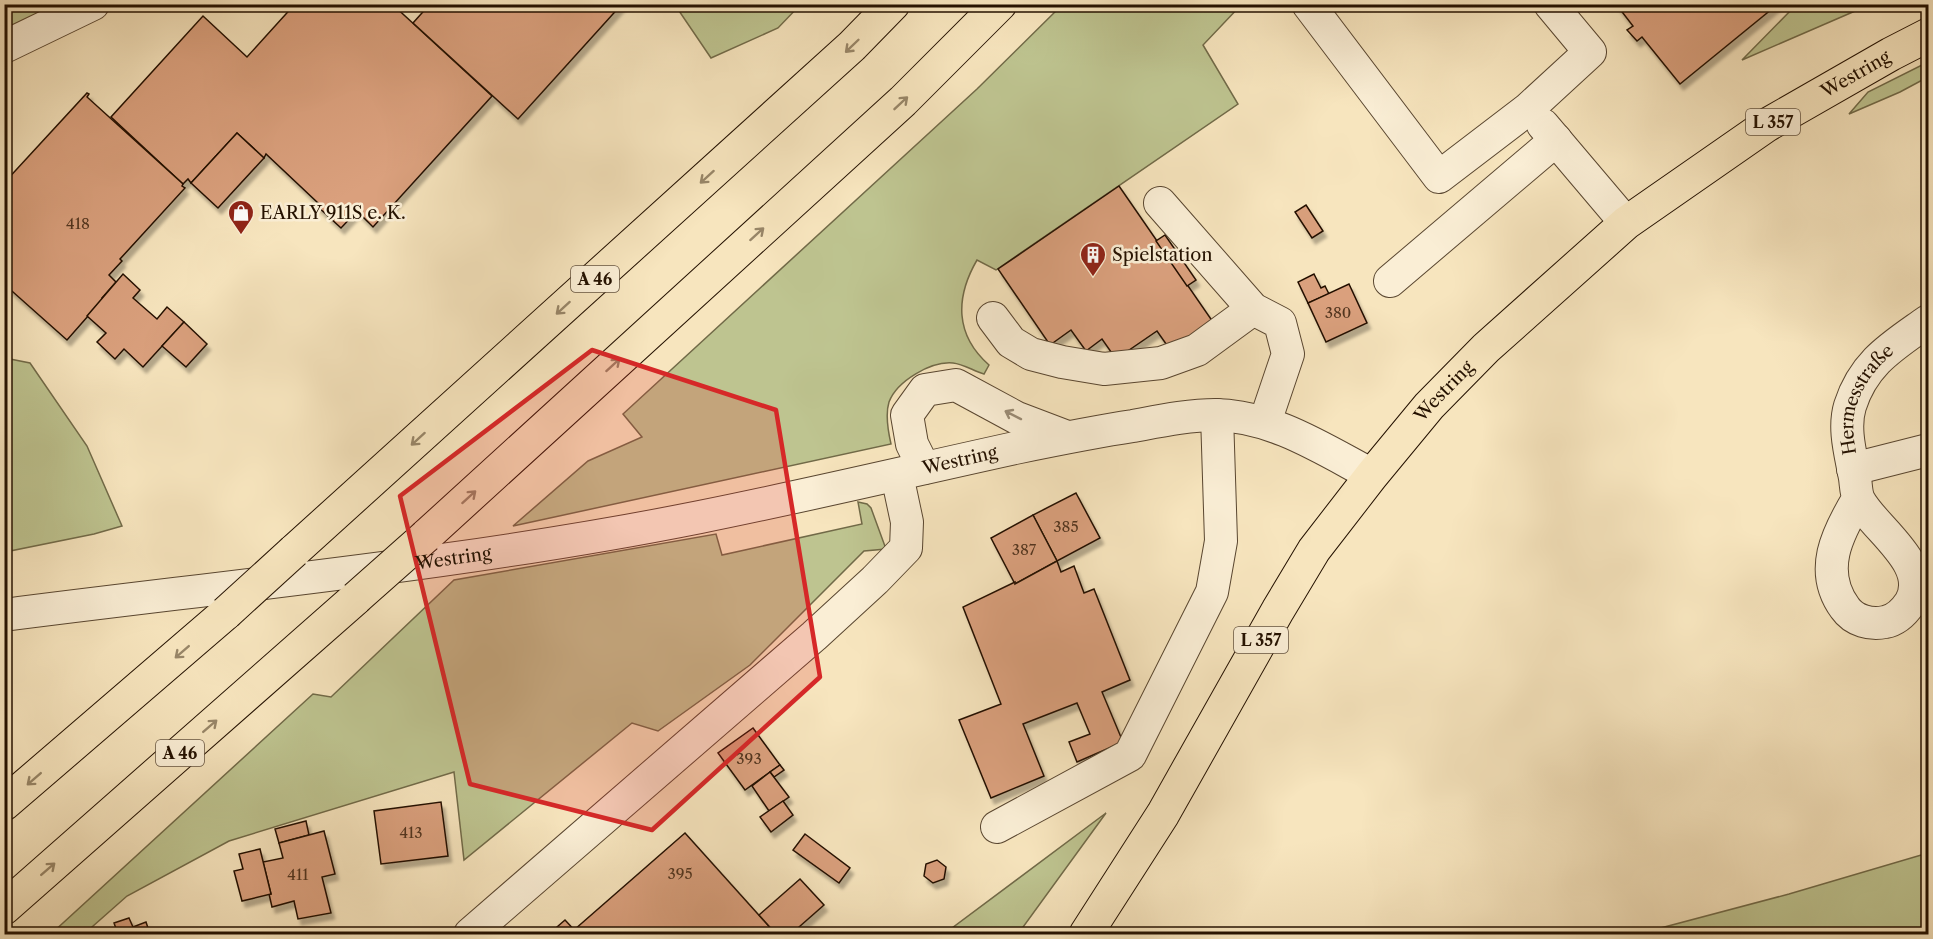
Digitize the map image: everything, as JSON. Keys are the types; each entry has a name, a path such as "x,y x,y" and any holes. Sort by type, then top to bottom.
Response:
{"main road":[{"name":"A 46","path":"4,804 226,613 852,46 893,4"},
{"name":"A 46","path":"4,908 426,536 903,101 1000,4"},
{"name":"Westring","path":"1372,475 1429,406 1486,348 1626,222 1767,126 1891,54 1929,35"},
{"name":"L 357","path":"1086,934 1163,814 1314,550 1372,475"}],"street":[{"path":"4,47 93,4"},
{"path":"1308,4 1439,177 1528,109 1590,52 1550,4"},
{"path":"1528,109 1626,222"},
{"path":"1390,281 1556,140"},
{"path":"1160,203 1253,309 1280,324 1288,354 1265,422"},
{"path":"993,318 1011,342 1031,354 1104,369 1161,363 1197,350 1253,309"},
{"name":"Hermesstraße","path":"1858,500 1849,444 1850,407 1862,379 1878,357 1929,321"},
{"path":"911,471 912,444 907,415 925,390 956,385 1017,418 1067,437"},
{"path":"997,827 1130,755 1212,592 1221,541 1216,415"},
{"name":"Westring","path":"4,615 509,552 638,530 1067,437 1179,418 1216,415 1265,422 1297,435 1372,475"},
{"path":"1853,469 1929,450"},
{"name":"Westring","path":"470,934 814,636 906,548 911,471"}],"highlighted area":[{"path":"592,350 776,410 820,677 652,830 470,784 400,496"}],"green space":[{"path":"5,5 57,5 5,33"},
{"path":"675,5 800,5 778,28 711,58"},
{"path":"1062,5 1241,5 1203,45 1238,104 996,270 977,260 965,288 962,316 964,329 970,341 989,365 984,374 957,364 944,363 925,369 907,380 893,394 889,402 887,418 891,444 513,526 588,461 642,437 623,414 977,89"},
{"path":"1796,5 1869,5 1742,60"},
{"path":"1928,62 1928,77 1849,114 1868,92"},
{"path":"5,358 30,363 87,446 122,526 5,552"},
{"path":"858,502 867,504 871,508 886,549 864,551 750,665 658,731 632,723 464,860 454,772 229,841 127,896 84,934 51,934 313,694 331,697 454,580 716,534 722,555 862,524"},
{"path":"1106,813 1018,934 944,934"},
{"path":"1928,853 1928,934 1638,934 1789,894"}],"building":[{"path":"295,4 392,4 492,96 373,227 357,211 341,228 266,154 264,158 237,133 191,183 188,179 183,184 111,117 203,16 247,57"},
{"path":"430,4 622,4 518,119 413,23"},
{"path":"1616,4 1778,4 1680,84 1642,37 1637,41 1627,30 1633,26"},
{"path":"87,93 89,94 87,97 185,188 120,259 122,261 109,275 116,282 67,340 4,284 4,183"},
{"path":"237,133 264,158 218,208 191,183"},
{"name":"Spielstation","path":"1119,186 1213,322 1171,351 1157,331 1116,359 1102,339 1086,351 1071,330 1050,345 998,269"},
{"path":"1306,205 1323,231 1312,238 1295,212"},
{"path":"1165,235 1196,280 1187,286 1156,241"},
{"path":"123,274 140,290 133,298 157,319 167,307 184,322 143,367 124,349 115,359 97,342 106,333 87,316"},
{"path":"1314,274 1321,288 1325,286 1329,294 1308,303 1298,282"},
{"path":"1349,284 1367,323 1326,342 1308,303"},
{"path":"184,322 207,344 186,367 162,346"},
{"path":"1076,493 1100,538 1057,561 1033,515"},
{"path":"1033,515 1057,561 1015,584 991,538"},
{"path":"1057,561 1061,572 1074,566 1084,593 1094,589 1130,680 1102,692 1123,742 1077,762 1069,742 1090,734 1077,703 1023,724 1044,776 991,798 959,720 1001,704 963,607 1015,582 1015,584"},
{"path":"753,728 780,765 745,790 718,753"},
{"path":"780,765 784,770 774,777 770,772"},
{"path":"770,772 789,797 769,811 752,786"},
{"path":"783,801 793,815 771,832 760,817"},
{"path":"441,802 448,856 381,864 374,811"},
{"path":"306,821 309,835 279,843 275,829"},
{"path":"324,831 335,874 322,877 331,913 298,919 294,901 272,907 263,862 283,858 279,843"},
{"path":"685,833 776,934 578,934 574,930"},
{"path":"805,834 850,868 839,883 793,850"},
{"path":"260,849 271,894 242,901 234,871 243,869 239,854"},
{"path":"937,860 946,867 944,879 933,883 924,876 926,864"},
{"path":"800,879 824,905 791,934 776,934 759,915"},
{"path":"129,918 133,927 146,922 150,934 118,934 114,923"},
{"path":"565,920 578,934 549,934"}],"place":[{"name":"EARLY 911S e. K.","path":"241,236"},
{"name":"Spielstation","path":"1093,278"}]}
